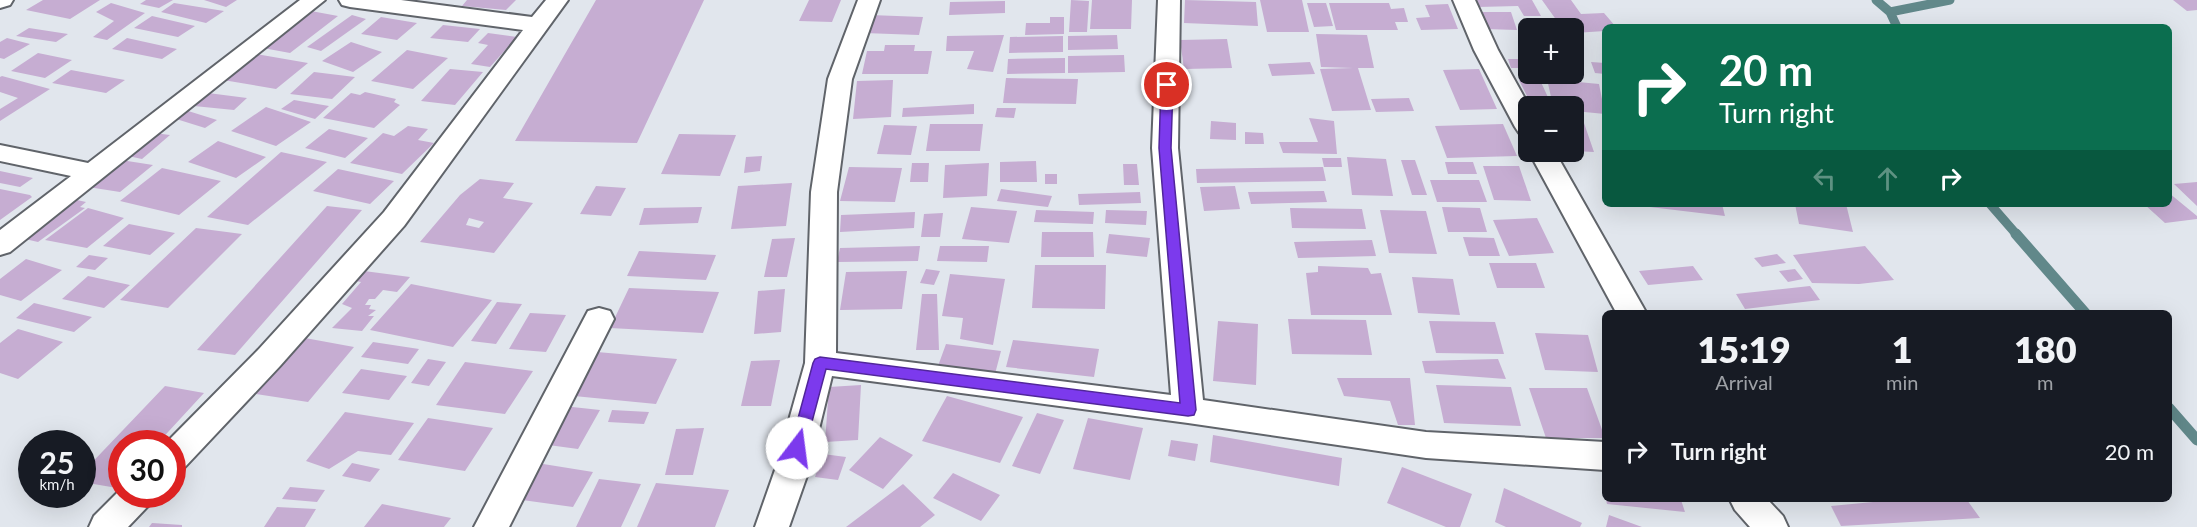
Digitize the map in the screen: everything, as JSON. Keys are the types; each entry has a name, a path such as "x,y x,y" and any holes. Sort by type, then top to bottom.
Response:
{"street":[{"path":"0,245 314,0"},
{"path":"350,0 540,26"},
{"path":"186,444 269,358 393,219 540,26 557,0"},
{"path":"772,527 792,470 820,363 824,192 840,79 868,0"},
{"path":"1169,0 1165,148 1188,410"},
{"path":"1464,0 1486,50 1518,109"},
{"path":"0,153 91,172"},
{"path":"1548,162 1630,310"},
{"path":"491,527 600,319"},
{"path":"820,363 1188,410 1426,445 1602,456"},
{"path":"1749,502 1771,527"},
{"path":"106,527 124,508"}],"building":[{"path":"43,0 100,0 70,19 26,10"},
{"path":"146,0 173,0 159,8 140,4"},
{"path":"204,0 237,0 226,7"},
{"path":"467,0 516,0 506,10 462,6"},
{"path":"596,0 704,0 637,143 515,141"},
{"path":"809,0 841,0 832,22 799,21"},
{"path":"1071,0 1089,1 1087,32 1069,32"},
{"path":"1092,0 1132,0 1131,29 1090,29"},
{"path":"1185,0 1256,2 1258,26 1184,23"},
{"path":"1260,0 1302,0 1309,32 1267,32"},
{"path":"1475,0 1532,0 1541,16 1524,16 1518,6 1478,7"},
{"path":"1542,0 1571,0 1581,14 1604,13 1613,24 1602,24 1602,31 1584,32 1584,18 1555,18"},
{"path":"2173,0 2197,0 2197,10 2187,11"},
{"path":"1005,1 1005,13 949,15 950,2"},
{"path":"111,3 145,13 107,40 93,37 114,21 96,12"},
{"path":"174,3 224,11 206,23 161,12"},
{"path":"1307,3 1326,3 1333,26 1314,27"},
{"path":"1329,3 1389,3 1391,9 1404,8 1408,22 1395,22 1398,30 1336,30"},
{"path":"1448,4 1458,29 1421,30 1416,18 1430,17 1425,5"},
{"path":"311,11 338,16 290,53 263,48"},
{"path":"1479,12 1511,12 1517,30 1485,29"},
{"path":"352,15 366,19 321,51 307,47"},
{"path":"870,15 923,17 919,35 864,33"},
{"path":"152,16 195,26 178,37 134,28"},
{"path":"381,17 417,23 397,40 361,34"},
{"path":"1050,17 1064,17 1064,34 1025,35 1026,23 1050,23"},
{"path":"443,25 480,29 468,42 430,38"},
{"path":"29,28 68,34 56,42 16,36"},
{"path":"488,33 517,37 490,67 471,64 488,45 478,43"},
{"path":"1316,34 1367,35 1374,68 1358,68 1371,110 1332,111 1320,69 1353,68 1321,67"},
{"path":"1004,35 993,72 967,69 974,51 946,51 947,36"},
{"path":"1117,35 1118,49 1068,50 1068,36"},
{"path":"1063,36 1063,52 1009,53 1010,37"},
{"path":"7,38 30,44 4,59 0,58 0,42"},
{"path":"127,38 177,49 162,59 112,49"},
{"path":"1227,39 1232,68 1184,69 1180,40"},
{"path":"351,42 382,52 353,72 322,61"},
{"path":"885,45 915,45 914,51 932,51 928,74 862,74 867,51 884,51"},
{"path":"407,50 448,58 413,89 371,81"},
{"path":"38,53 72,60 45,78 11,71"},
{"path":"256,54 308,63 276,89 223,80"},
{"path":"1124,55 1125,72 1068,73 1068,56"},
{"path":"1065,58 1065,73 1007,74 1008,59"},
{"path":"1508,59 1518,59 1518,68 1511,68"},
{"path":"1310,62 1315,74 1272,76 1268,64"},
{"path":"1591,62 1602,63 1602,74 1595,73"},
{"path":"450,69 483,72 455,105 421,101"},
{"path":"1479,69 1497,109 1460,110 1443,70"},
{"path":"71,70 125,80 106,93 52,83"},
{"path":"314,72 355,77 332,99 290,94"},
{"path":"0,77 50,89 0,121 0,109 18,98 0,92"},
{"path":"1006,78 1078,79 1076,104 1003,103"},
{"path":"893,80 891,117 853,119 857,81"},
{"path":"1521,84 1542,84 1547,96 1527,96"},
{"path":"1548,84 1599,84 1602,114 1584,112 1584,96 1551,96"},
{"path":"365,92 396,99 394,102 400,105 374,128 323,118 351,93 360,95"},
{"path":"208,93 247,98 234,110 194,106"},
{"path":"1409,98 1414,111 1376,112 1371,99"},
{"path":"294,100 329,106 315,119 281,109"},
{"path":"974,104 974,114 902,117 903,108"},
{"path":"266,107 311,122 276,146 231,131"},
{"path":"997,108 1016,108 1014,118 995,117"},
{"path":"185,110 217,120 205,128 173,118"},
{"path":"1309,118 1334,121 1337,154 1283,153 1279,142 1318,142"},
{"path":"1211,121 1236,123 1236,140 1210,139"},
{"path":"1584,123 1594,152 1584,152"},
{"path":"930,124 983,124 980,151 926,151"},
{"path":"1503,124 1517,156 1447,158 1435,126"},
{"path":"884,125 917,126 911,155 877,154"},
{"path":"408,126 428,129 418,140 434,143 402,174 350,163 383,133 394,136"},
{"path":"329,129 368,138 345,158 305,148"},
{"path":"1245,132 1263,133 1264,144 1245,144"},
{"path":"154,133 170,135 142,159 128,156"},
{"path":"679,134 736,135 720,176 661,174"},
{"path":"218,141 266,157 236,178 188,162"},
{"path":"281,152 327,162 248,225 207,217"},
{"path":"762,156 760,171 744,173 746,157"},
{"path":"1347,157 1386,159 1393,196 1352,195"},
{"path":"1322,158 1341,158 1342,167 1324,167"},
{"path":"121,160 153,165 120,192 88,187"},
{"path":"1401,160 1415,160 1427,195 1412,195"},
{"path":"1036,161 1037,182 1000,182 1000,162"},
{"path":"1445,162 1473,162 1477,174 1448,174"},
{"path":"912,163 929,163 928,182 910,182"},
{"path":"989,163 987,196 943,198 945,165"},
{"path":"1123,164 1137,164 1139,185 1124,185"},
{"path":"1483,166 1519,166 1531,201 1494,200"},
{"path":"849,167 902,168 895,202 840,201"},
{"path":"1323,167 1326,181 1197,183 1196,169"},
{"path":"162,168 221,181 179,215 120,201"},
{"path":"338,169 394,181 370,204 313,191"},
{"path":"0,171 33,178 20,187 0,183"},
{"path":"1045,174 1057,174 1057,184 1045,184"},
{"path":"480,179 514,183 503,198 533,203 494,253 420,242 460,195","holes":["469,218 484,222 479,228 466,225"]},
{"path":"1430,180 1479,180 1487,202 1437,202"},
{"path":"2197,182 2197,206 2174,184"},
{"path":"792,183 786,226 731,229 738,186"},
{"path":"596,186 626,188 611,216 580,214"},
{"path":"1235,186 1240,209 1204,211 1200,187"},
{"path":"0,189 30,195 32,197 0,220"},
{"path":"1001,189 1052,196 1048,207 997,201"},
{"path":"1324,191 1327,202 1251,204 1248,192"},
{"path":"1140,192 1141,203 1079,205 1078,194"},
{"path":"2172,195 2197,216 2197,219 2165,223 2147,207 2172,207"},
{"path":"77,200 86,202 80,207 85,208 38,242 25,239"},
{"path":"327,206 362,210 235,355 197,350"},
{"path":"702,207 698,223 639,225 644,208"},
{"path":"971,207 1017,211 1009,243 962,239"},
{"path":"1442,207 1480,208 1487,232 1448,232"},
{"path":"1650,207 1723,207 1725,216"},
{"path":"1796,207 1847,207 1853,232 1799,224"},
{"path":"88,208 124,218 87,248 45,240"},
{"path":"1290,208 1362,209 1366,229 1292,228"},
{"path":"1036,210 1094,212 1093,224 1034,222"},
{"path":"1106,210 1147,211 1146,225 1105,223"},
{"path":"1380,210 1426,211 1437,254 1389,253"},
{"path":"915,212 914,228 840,232 841,215"},
{"path":"943,213 940,237 921,237 924,214"},
{"path":"1537,218 1554,253 1509,256 1493,220"},
{"path":"129,224 175,233 150,255 103,246"},
{"path":"196,228 242,234 168,308 120,300"},
{"path":"1042,232 1093,232 1094,257 1041,257"},
{"path":"1109,234 1150,238 1147,257 1106,253"},
{"path":"1463,237 1494,238 1500,256 1469,256"},
{"path":"795,238 787,277 764,277 772,239"},
{"path":"1372,240 1376,256 1298,258 1294,242"},
{"path":"920,246 918,261 837,262 840,248"},
{"path":"940,246 989,246 987,262 937,261"},
{"path":"1865,246 1894,280 1859,284 1812,283 1793,255"},
{"path":"639,251 716,255 706,280 627,276"},
{"path":"1777,254 1786,263 1762,267 1754,258"},
{"path":"89,255 108,258 95,270 76,267"},
{"path":"26,259 62,270 21,301 0,295 0,279"},
{"path":"1489,263 1536,263 1545,288 1497,288"},
{"path":"1035,265 1106,265 1105,309 1032,308"},
{"path":"1318,266 1368,268 1371,274 1381,273 1392,315 1311,315 1306,273 1318,272"},
{"path":"1693,266 1703,280 1648,285 1639,271"},
{"path":"926,269 940,271 934,285 920,283"},
{"path":"1795,269 1803,279 1788,282 1779,271"},
{"path":"364,271 410,277 397,292 383,290 375,299 369,299 365,305 371,305 369,309 376,310 368,316 374,316 362,331 332,328 352,308 342,304 361,282 356,281"},
{"path":"907,271 902,309 840,310 846,272"},
{"path":"950,274 1005,279 993,345 960,339 963,318 942,316"},
{"path":"88,276 130,285 104,308 62,299"},
{"path":"1412,277 1453,279 1460,315 1418,313"},
{"path":"411,284 492,300 453,347 370,330"},
{"path":"1810,286 1820,300 1745,309 1736,294"},
{"path":"629,288 719,292 703,333 610,328"},
{"path":"785,289 781,332 754,334 758,291"},
{"path":"922,294 937,294 939,350 916,350"},
{"path":"497,302 522,304 496,344 471,341"},
{"path":"34,303 92,317 74,332 16,318"},
{"path":"530,313 566,315 546,352 509,349"},
{"path":"1288,319 1366,320 1372,355 1292,354"},
{"path":"1218,321 1258,324 1256,385 1213,381"},
{"path":"1429,321 1495,322 1504,354 1436,353"},
{"path":"18,329 63,342 18,379 0,373 0,343"},
{"path":"1535,333 1588,335 1598,372 1545,370"},
{"path":"305,338 354,347 308,402 256,394"},
{"path":"1013,340 1099,349 1094,377 1006,367"},
{"path":"373,342 419,349 408,364 361,357"},
{"path":"946,344 1001,351 995,374 938,366"},
{"path":"597,352 677,359 656,404 574,396"},
{"path":"428,359 446,362 429,386 411,383"},
{"path":"1498,359 1506,379 1425,373 1422,361"},
{"path":"780,360 771,406 741,406 751,361"},
{"path":"465,362 533,371 505,414 436,405"},
{"path":"361,369 407,376 389,400 342,393"},
{"path":"1337,378 1410,378 1415,425 1398,425 1390,401 1344,396"},
{"path":"861,385 858,440 825,442 829,387"},
{"path":"1436,385 1511,387 1521,426 1444,423"},
{"path":"165,386 204,393 170,430 123,430"},
{"path":"1529,388 1587,388 1602,430 1602,438 1546,438"},
{"path":"947,396 1023,417 1000,463 922,441"},
{"path":"563,406 600,410 578,449 541,444"},
{"path":"612,410 649,412 644,424 608,422"},
{"path":"345,412 414,423 391,455 358,451 329,469 306,461"},
{"path":"1037,413 1064,420 1040,474 1012,466"},
{"path":"428,418 493,428 465,471 398,460"},
{"path":"1088,418 1143,428 1130,480 1073,469"},
{"path":"704,428 693,475 665,475 676,429"},
{"path":"1213,435 1342,458 1339,486 1210,462"},
{"path":"880,437 913,455 883,489 849,470"},
{"path":"1171,440 1198,444 1195,461 1168,456"},
{"path":"108,446 108,486 96,484 96,458"},
{"path":"823,454 846,457 838,480 815,477"},
{"path":"352,463 380,469 370,482 342,476"},
{"path":"537,463 593,472 573,507 515,499"},
{"path":"1402,467 1472,494 1460,527 1446,527 1387,503"},
{"path":"953,473 1000,495 981,521 933,498"},
{"path":"599,479 641,484 621,527 576,527"},
{"path":"656,483 729,490 715,527 637,527"},
{"path":"903,484 935,515 920,527 846,527"},
{"path":"290,487 325,490 317,502 282,499"},
{"path":"1504,488 1582,523 1580,527 1506,527 1495,522"},
{"path":"1606,502 1682,502 1685,512 1607,504"},
{"path":"1873,502 1968,502 1980,518 1841,526 1831,506"},
{"path":"382,504 451,518 444,527 364,527"},
{"path":"277,507 316,509 305,527 264,527"},
{"path":"1609,515 1642,527 1606,527"},
{"path":"152,523 182,525 182,527 149,527"}],"waterway":[{"path":"1876,0 1890,12"},
{"path":"1890,12 1950,0"},
{"path":"1890,12 1896,24"},
{"path":"1993,207 2017,235"},
{"path":"2016,234 2082,310"},
{"path":"2172,411 2197,440"}],"route":[{"path":"797,448 820,363 1188,410 1165,148 1167,85"}]}
